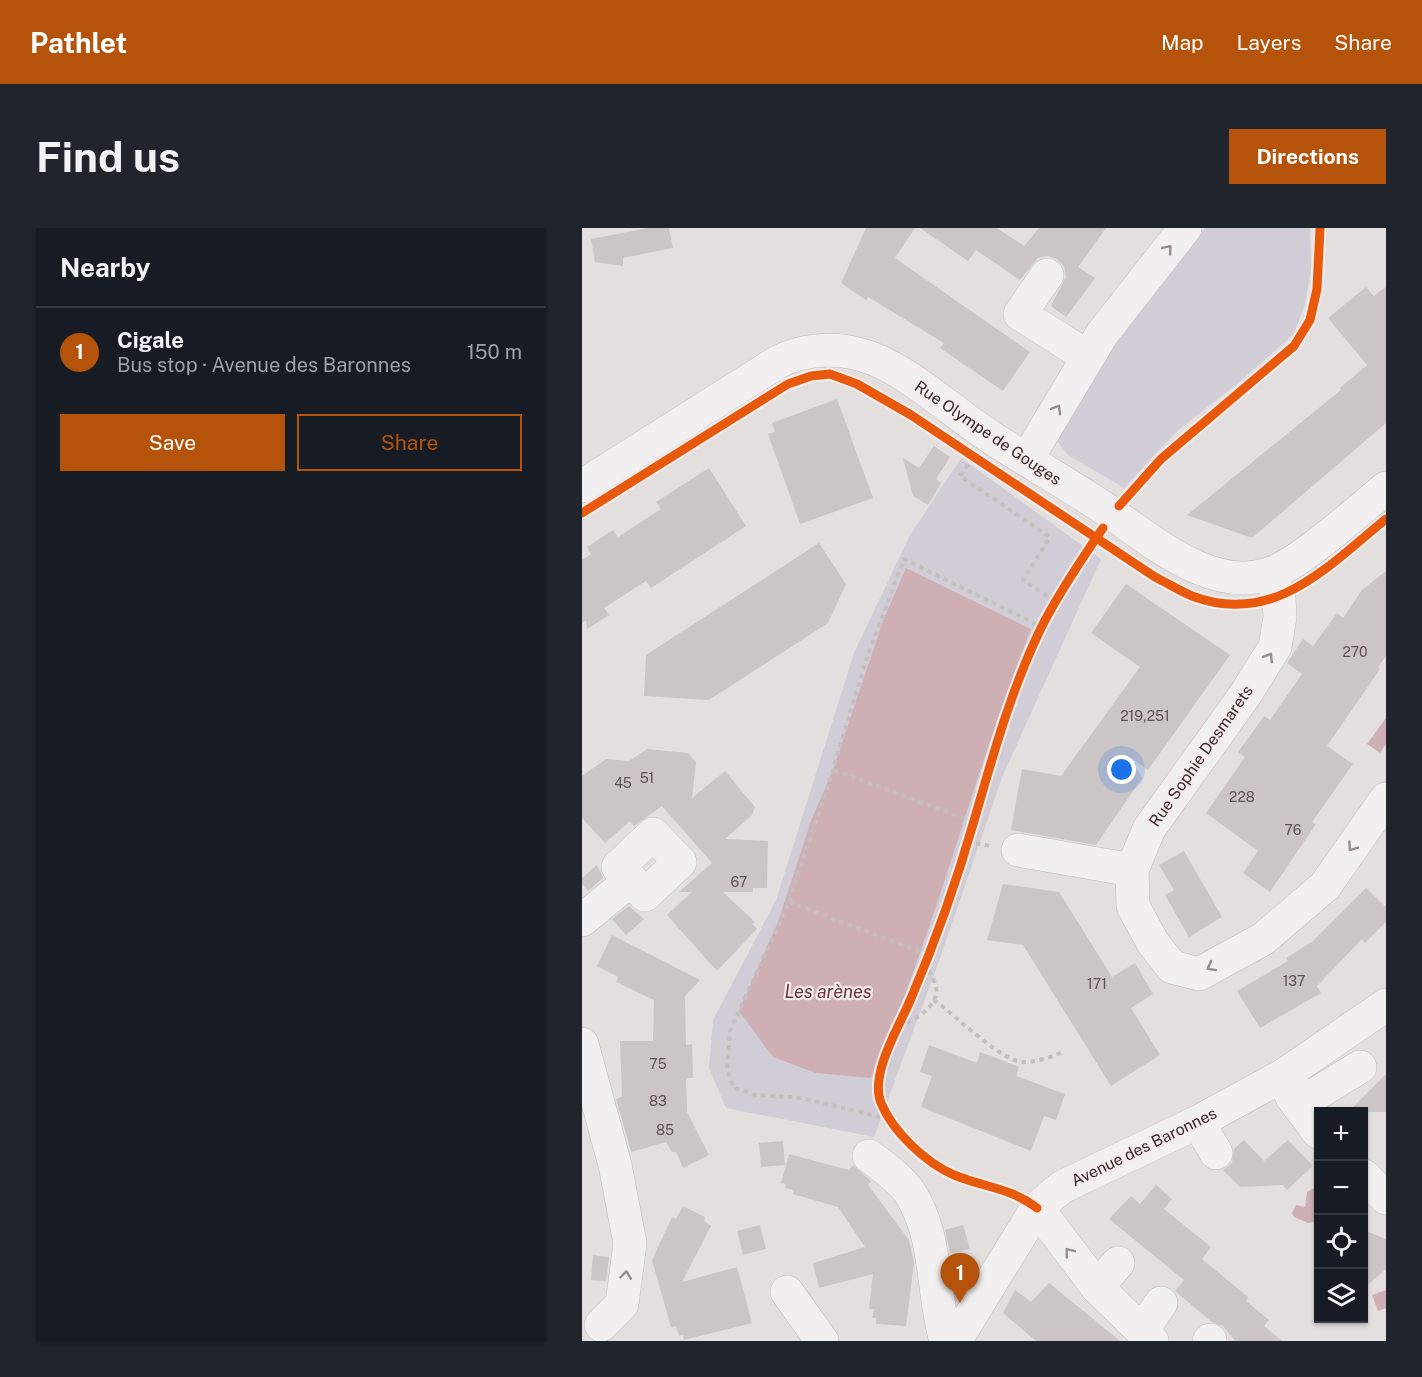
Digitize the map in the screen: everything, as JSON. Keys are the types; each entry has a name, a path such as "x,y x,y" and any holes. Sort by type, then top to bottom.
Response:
{"street":[{"path":"1027,459 1088,357 1143,279 1185,228"},
{"path":"1047,275 1020,315 1088,357"},
{"name":"Rue Olympe de Gouges","path":"582,486 778,362 798,354 823,351 860,354 884,363 995,440 1174,556 1217,574 1241,577 1270,574 1315,545 1386,488"},
{"name":"Rue Sophie Desmarets","path":"1270,574 1279,598 1280,617 1275,647 1245,695 1149,829 1132,870 1133,906 1153,943 1172,967 1199,974 1263,939 1325,886 1386,799"},
{"path":"1018,850 1132,870"},
{"path":"582,920 630,880"},
{"name":"Avenue des Baronnes","path":"955,1341 1037,1208 1062,1187 1198,1122 1288,1086 1383,1013"},
{"path":"582,1044 615,1165 630,1243 622,1304 599,1328"},
{"path":"1288,1086 1314,1095 1360,1067"},
{"path":"1288,1086 1314,1126"},
{"path":"1198,1122 1216,1153"},
{"path":"869,1156 891,1173 910,1193 923,1222 946,1341"},
{"path":"1368,1182 1386,1211"},
{"path":"1037,1208 1107,1275 1147,1336"},
{"path":"787,1292 822,1341"},
{"path":"1147,1336 1161,1303"}],"path":[{"path":"1126,498 1161,459 1294,346 1311,320 1320,250 1320,228"},
{"path":"964,451 983,463"},
{"path":"974,457 960,476 1050,537 1023,580 1056,602"},
{"path":"1086,532 1097,536 1106,545"},
{"path":"1037,1208 1012,1191 953,1174 931,1161 904,1137 889,1119 880,1100 879,1084 888,1048 929,955 974,822 996,742 1041,627 1097,536"},
{"path":"889,1119 802,1098 756,1095 734,1088 727,1070 730,1030 789,902 833,770 864,663 904,560 1041,627"},
{"path":"833,770 974,822"},
{"path":"789,902 929,955"},
{"path":"898,1027 915,1019 934,1000 936,988 925,964"},
{"path":"934,1000 958,1017 999,1054 1021,1062 1044,1059 1063,1052"}],"shaded area":[{"path":"1205,228 1310,228 1311,270 1305,304 1294,334 1238,383 1178,430 1124,488 1068,455 1058,442 1065,418 1138,309"},
{"path":"961,458 1101,559 1003,775 938,964 874,1137 726,1108 709,1068 713,1020 776,900 854,653 909,537"}],"water":[{"name":"Les arènes","path":"906,568 1031,629 990,741 935,911 871,1078 816,1073 773,1057 739,1011 778,922 811,821 833,770 883,621"},
{"path":"1386,718 1386,744 1380,753 1367,744"},
{"path":"1314,1188 1314,1222 1308,1223 1294,1217 1292,1213 1296,1205 1305,1207 1307,1192"},
{"path":"1386,1290 1386,1308 1378,1311 1372,1295"}],"building":[{"path":"648,228 669,228 673,248 623,258 623,266 595,262 591,239"},
{"path":"866,228 915,228 895,258 1030,352 1003,391 940,348 944,343 868,297 866,300 841,283"},
{"path":"920,228 997,228 1024,246 1039,228 1106,228 1078,267 1095,278 1066,317 1051,306 1066,277 1064,266 1057,259 1048,256 1038,258 1020,280 976,250 968,261"},
{"path":"1366,287 1374,296 1386,287 1386,423 1252,538 1187,515 1341,390 1340,388 1367,365 1328,318"},
{"path":"837,399 873,498 800,524 768,434 775,432 772,423"},
{"path":"934,446 950,457 936,479 941,483 928,505 913,496 903,458 919,468"},
{"path":"709,468 746,526 651,588 646,581 604,608 609,615 587,629 586,620 582,623 582,560 591,554 587,547 613,530 618,537 661,509 656,502"},
{"path":"819,543 846,584 828,623 709,700 644,696 646,655"},
{"path":"1386,571 1386,656 1378,667 1380,669 1327,746 1353,764 1312,822 1316,824 1270,892 1243,873 1258,851 1206,813 1245,757 1238,752 1264,716 1270,720 1302,674 1287,663 1303,639 1313,646 1337,613 1343,618 1362,590"},
{"path":"1126,584 1230,655 1148,770 1130,757 1142,778 1096,845 1011,830 1022,769 1061,776 1140,667 1091,633"},
{"path":"647,749 688,753 696,762 692,798 725,771 755,807 752,815 725,839 768,841 767,888 753,888 753,892 723,892 755,922 752,924 757,929 717,971 667,915 692,892 679,892 712,863 662,806 634,826 630,821 605,843 582,818 582,776 606,759 629,761"},
{"path":"1184,851 1222,917 1189,937 1165,895 1174,890 1159,865"},
{"path":"597,865 603,878 588,891 582,884 582,878"},
{"path":"1003,884 1059,892 1112,977 1135,963 1153,994 1131,1008 1160,1055 1111,1086 1023,945 987,940"},
{"path":"1366,888 1386,907 1386,922 1365,943 1362,939 1317,986 1321,993 1260,1028 1237,991 1288,961 1286,958 1313,941"},
{"path":"629,906 644,919 626,935 612,919"},
{"path":"612,935 700,980 685,996 686,1045 692,1044 693,1078 686,1078 687,1112 709,1155 683,1168 676,1152 672,1152 666,1142 631,1152 616,1099 622,1097 620,1041 653,1041 654,1000 616,982 618,977 597,966"},
{"path":"929,1045 977,1063 980,1052 1019,1067 1016,1076 1065,1094 1056,1120 1044,1116 1031,1151 921,1107 932,1076 920,1072"},
{"path":"1386,1074 1386,1112 1368,1112 1368,1107 1353,1107"},
{"path":"1244,1140 1264,1161 1288,1140 1313,1166 1287,1190 1283,1185 1240,1187 1223,1170 1232,1163 1234,1149"},
{"path":"783,1141 785,1165 761,1167 759,1143"},
{"path":"789,1154 849,1170 853,1165 871,1181 868,1185 909,1240 914,1263 906,1326 876,1324 876,1318 872,1318 874,1309 869,1309 873,1274 819,1288 813,1263 865,1247 838,1207 793,1194 794,1190 785,1188 786,1184 781,1183"},
{"path":"1156,1185 1172,1199 1164,1209 1211,1247 1202,1259 1248,1297 1246,1301 1269,1320 1264,1326 1282,1341 1235,1341 1223,1326 1212,1322 1175,1291 1184,1280 1109,1219 1131,1196 1140,1204"},
{"path":"683,1206 705,1217 704,1221 711,1226 682,1282 737,1267 752,1323 684,1340 683,1335 679,1336 676,1326 671,1327 652,1260 672,1217 676,1219"},
{"path":"760,1225 766,1249 743,1255 737,1231"},
{"path":"963,1225 970,1249 950,1253 945,1230"},
{"path":"1368,1232 1386,1239 1386,1269 1368,1285"},
{"path":"593,1255 609,1257 606,1281 591,1280"},
{"path":"1049,1283 1120,1341 1036,1341 1003,1313 1015,1290 1031,1302"}],"cycle path":[{"path":"1119,506 1161,459 1294,346 1310,320 1317,289 1320,228"},
{"path":"582,513 788,384 811,376 830,374 857,384 911,415 1155,577 1192,596 1222,604 1249,604 1274,598 1298,587 1321,572 1386,519"},
{"path":"1037,1208 1017,1196 943,1170 922,1155 902,1135 886,1114 878,1091 879,1078 888,1049 921,975 946,910 1003,723 1030,651 1055,603 1103,528"}],"place":[{"name":"Cigale","path":"960,1303"}]}
